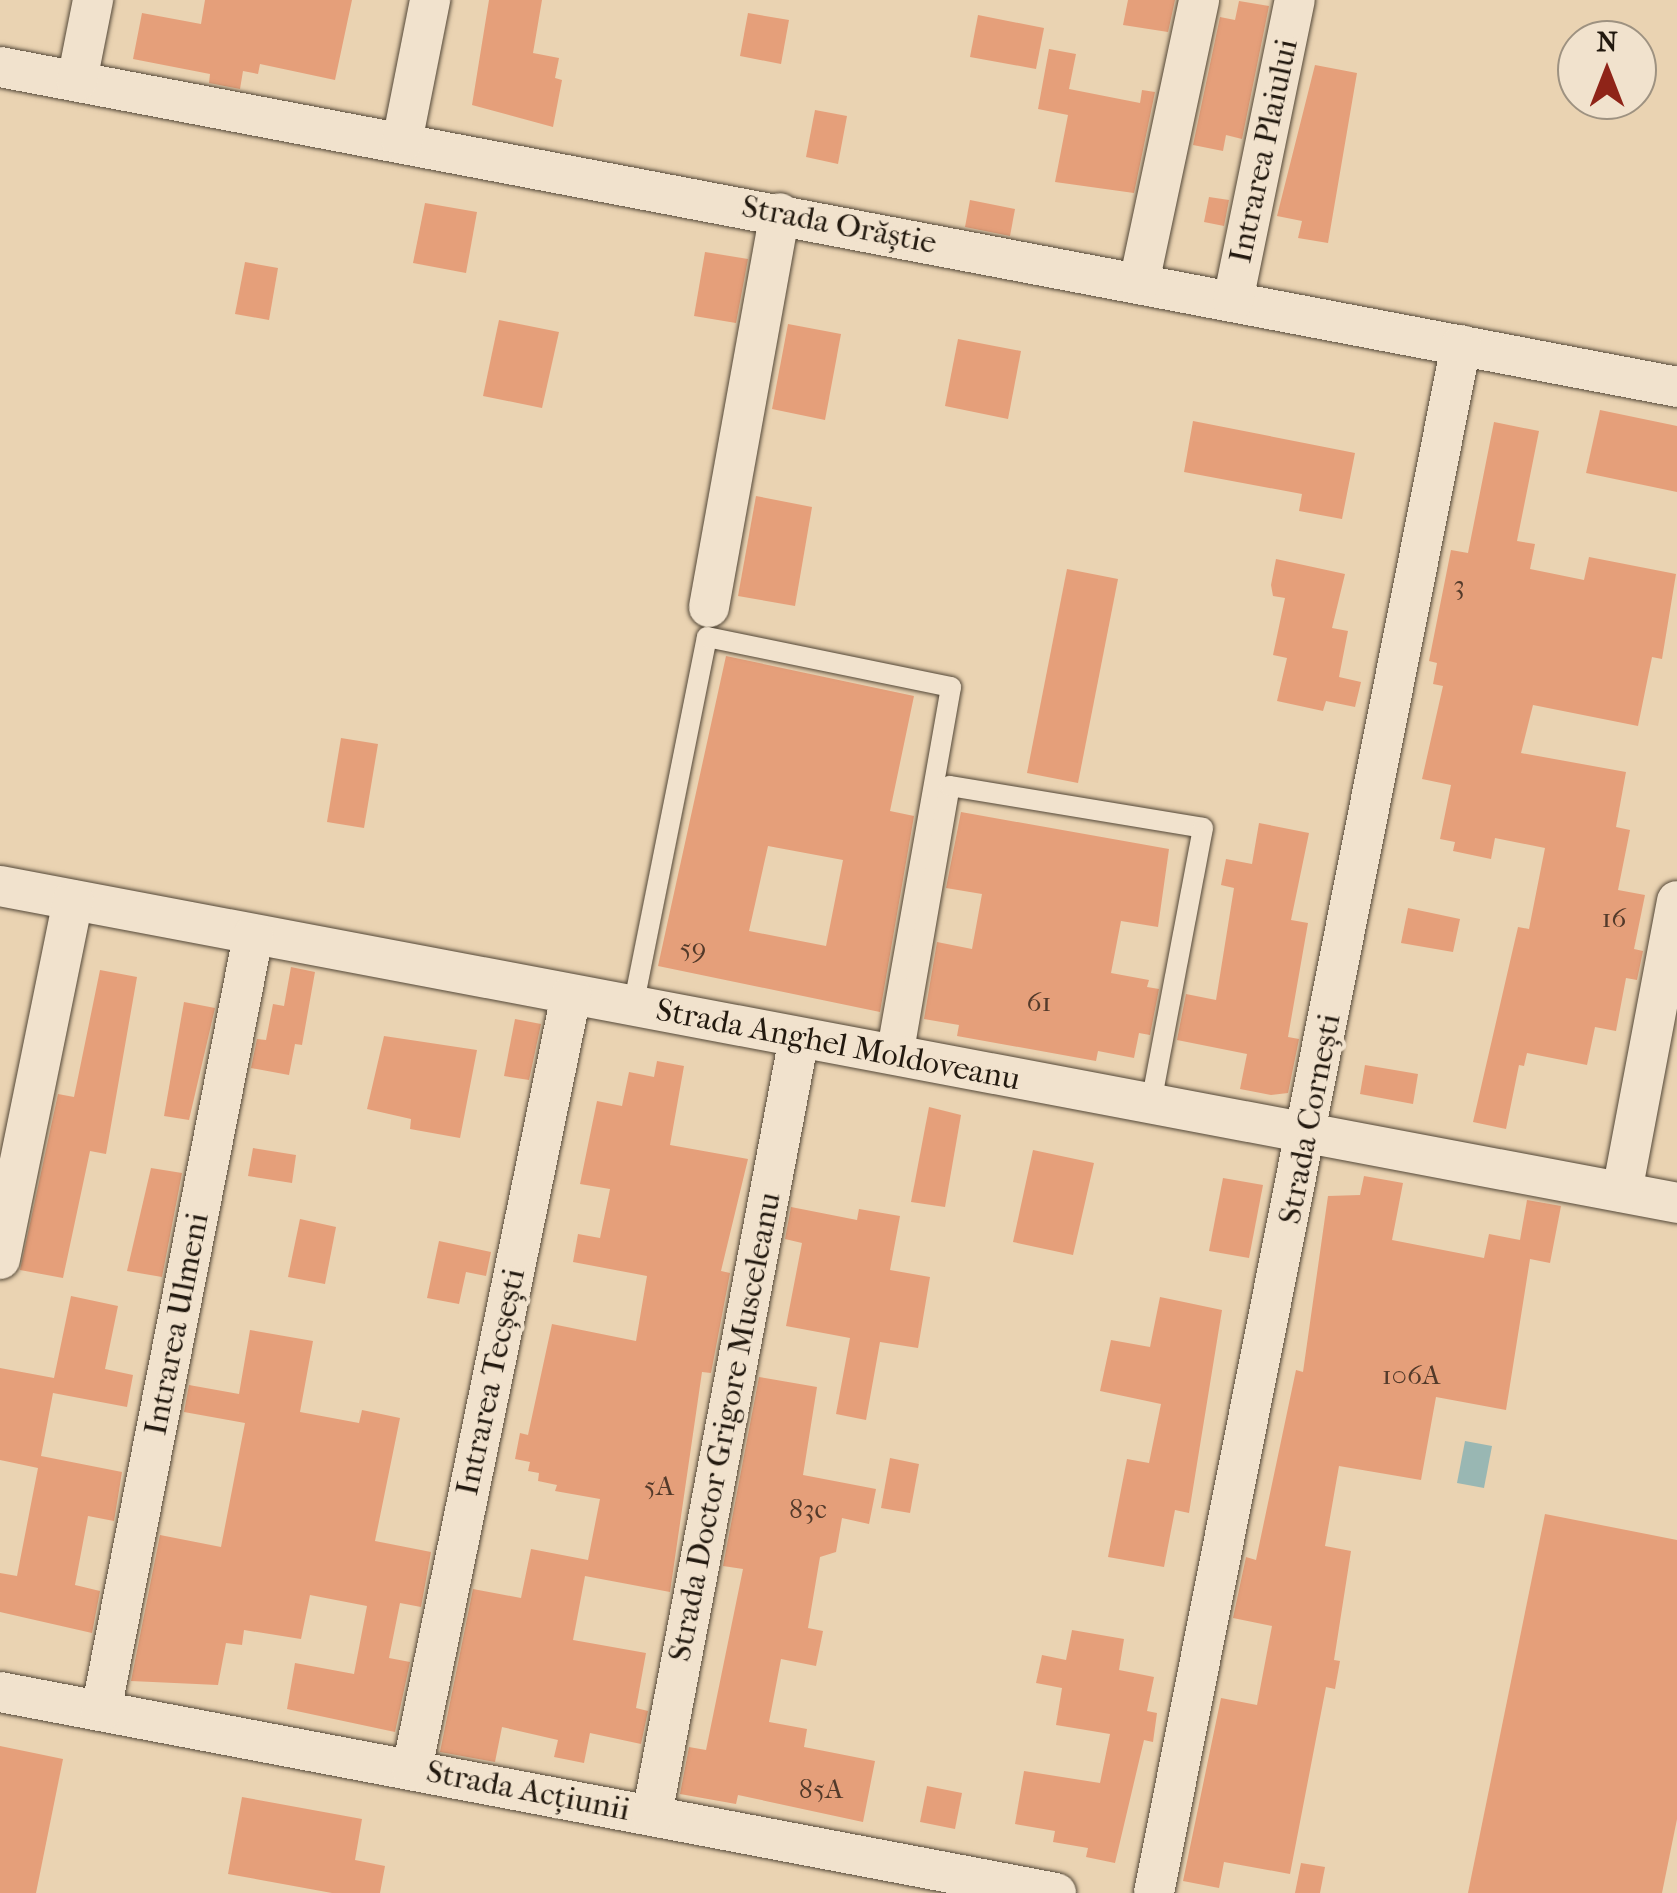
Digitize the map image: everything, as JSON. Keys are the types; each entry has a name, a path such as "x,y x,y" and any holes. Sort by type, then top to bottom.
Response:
{"street":[{"path":"77,81 93,0"},
{"path":"402,142 430,0"},
{"path":"1139,283 1199,0"},
{"name":"Intrarea Plaiului","path":"1233,301 1295,0"},
{"name":"Strada Orăștie","path":"0,66 1677,387"},
{"path":"709,607 780,213"},
{"name":"Strada Cornești","path":"1154,1893 1308,1134 1461,345"},
{"name":"Strada Anghel Moldoveanu","path":"0,886 1677,1202"},
{"path":"0,1259 72,900"},
{"path":"1622,1192 1677,901"},
{"name":"Intrarea Ulmeni","path":"101,1711 252,936"},
{"name":"Intrarea Tecșești","path":"412,1769 571,995"},
{"name":"Strada Doctor Grigore Musceleanu","path":"652,1815 800,1038"},
{"name":"Strada Acțiunii","path":"0,1692 1056,1893"}],"lane":[{"path":"633,1006 707,637 951,687 894,1056"},
{"path":"894,1056 950,786 1203,828 1151,1104"}],"water":[{"path":"1465,1441 1492,1446 1484,1488 1457,1483"}],"building":[{"path":"205,0 352,0 335,80 260,64 258,74 243,71 240,89 209,83 210,74 133,59 142,13 201,24"},
{"path":"489,0 542,0 533,53 559,58 555,78 562,80 553,127 472,105"},
{"path":"1128,0 1175,0 1168,32 1123,25"},
{"path":"1239,1 1269,6 1242,139 1226,135 1223,151 1193,145 1220,17 1235,20"},
{"path":"748,13 789,20 781,64 740,56"},
{"path":"978,15 1044,28 1036,69 970,57"},
{"path":"1049,49 1076,54 1069,89 1140,103 1142,90 1155,92 1134,193 1055,182 1068,115 1038,109"},
{"path":"1315,65 1357,73 1328,243 1298,238 1302,221 1277,216"},
{"path":"815,110 847,116 838,164 806,157"},
{"path":"1209,197 1229,200 1224,226 1204,222"},
{"path":"970,200 1015,209 1010,236 965,227"},
{"path":"425,203 477,212 466,273 413,263"},
{"path":"705,252 748,259 736,323 694,316"},
{"path":"245,262 278,268 269,320 235,314"},
{"path":"499,320 559,332 542,408 483,396"},
{"path":"788,324 841,334 825,420 772,409"},
{"path":"958,339 1021,351 1008,419 945,406"},
{"path":"1600,410 1677,426 1677,492 1586,473"},
{"path":"1193,421 1355,453 1342,519 1299,511 1302,494 1184,472"},
{"path":"1494,422 1539,431 1517,541 1535,544 1530,569 1584,580 1589,557 1676,574 1662,659 1652,657 1638,726 1533,705 1521,753 1626,772 1616,827 1630,830 1618,890 1645,895 1634,949 1643,951 1637,980 1626,978 1616,1031 1595,1027 1587,1065 1527,1053 1524,1066 1519,1065 1506,1129 1473,1122 1518,927 1529,929 1545,848 1495,838 1491,859 1453,851 1455,842 1440,839 1451,785 1422,779 1443,686 1433,684 1437,663 1429,661 1451,550 1468,553"},
{"path":"756,496 812,507 795,606 738,596"},
{"path":"1276,559 1345,574 1332,628 1348,631 1339,677 1361,682 1355,707 1326,701 1323,711 1277,701 1287,658 1273,655 1285,598 1273,596"},
{"path":"1067,569 1118,579 1078,783 1027,773"},
{"path":"726,656 914,696 890,811 914,816 880,1012 658,966","holes":["768,846 843,860 826,946 749,931"]},
{"path":"341,738 378,744 364,828 327,822"},
{"path":"961,812 1169,849 1158,927 1121,921 1111,973 1149,980 1147,987 1159,989 1150,1035 1139,1033 1134,1058 1098,1051 1096,1061 957,1036 959,1025 924,1019 937,942 972,949 982,894 946,888"},
{"path":"1259,823 1309,833 1291,920 1308,923 1288,1037 1299,1039 1288,1093 1271,1095 1240,1089 1247,1054 1177,1040 1186,994 1216,1000 1234,888 1221,885 1226,859 1252,864"},
{"path":"1408,908 1460,919 1453,952 1401,943"},
{"path":"291,967 315,972 302,1045 295,1044 289,1075 251,1068 257,1039 266,1040 273,1004 284,1006"},
{"path":"100,970 137,977 106,1154 90,1151 63,1278 20,1270 58,1094 74,1097"},
{"path":"184,1002 215,1008 189,1120 164,1116"},
{"path":"515,1019 541,1024 529,1080 504,1076"},
{"path":"384,1036 477,1050 460,1138 410,1129 411,1119 367,1109"},
{"path":"657,1061 684,1066 670,1145 748,1159 721,1271 730,1273 711,1373 702,1372 670,1592 585,1576 573,1640 646,1653 636,1708 648,1711 641,1744 590,1733 584,1763 554,1757 558,1740 502,1727 495,1762 440,1752 473,1589 521,1598 531,1549 588,1560 600,1499 555,1491 557,1485 538,1481 539,1473 528,1471 530,1462 515,1459 520,1433 528,1435 552,1324 636,1341 647,1276 573,1262 578,1234 600,1238 610,1189 580,1184 597,1101 622,1106 629,1072 654,1077"},
{"path":"1365,1065 1418,1074 1413,1104 1360,1094"},
{"path":"929,1107 961,1115 945,1207 911,1202"},
{"path":"253,1148 296,1155 292,1183 248,1176"},
{"path":"1033,1150 1094,1163 1073,1255 1013,1242"},
{"path":"151,1168 182,1173 162,1277 127,1271"},
{"path":"1364,1176 1403,1183 1392,1240 1484,1258 1489,1234 1520,1240 1527,1200 1561,1206 1550,1263 1530,1259 1506,1410 1436,1397 1421,1480 1339,1466 1325,1546 1351,1551 1334,1660 1340,1661 1335,1689 1326,1687 1290,1874 1224,1862 1219,1888 1183,1881 1221,1698 1257,1705 1272,1626 1233,1618 1246,1557 1256,1560 1296,1370 1303,1372 1328,1196 1360,1195"},
{"path":"1223,1178 1263,1185 1249,1258 1209,1251"},
{"path":"791,1207 857,1220 859,1209 900,1216 890,1270 930,1277 918,1348 880,1342 866,1420 836,1414 850,1338 786,1326 802,1243 785,1239"},
{"path":"300,1219 336,1227 325,1284 288,1277"},
{"path":"439,1241 491,1252 486,1276 466,1272 459,1304 427,1298"},
{"path":"71,1296 118,1306 105,1369 133,1375 127,1407 53,1393 41,1456 122,1472 114,1521 88,1516 75,1585 100,1591 92,1633 0,1612 0,1573 17,1576 38,1468 0,1460 0,1368 54,1378"},
{"path":"1160,1297 1222,1310 1189,1513 1175,1510 1164,1567 1108,1557 1127,1459 1149,1463 1161,1404 1100,1391 1111,1340 1150,1347"},
{"path":"250,1330 313,1341 300,1412 359,1423 362,1410 400,1418 375,1541 431,1552 421,1607 400,1603 389,1658 410,1662 395,1732 287,1709 295,1663 354,1674 367,1606 310,1595 301,1639 244,1630 242,1645 226,1643 218,1685 131,1681 160,1535 221,1547 245,1423 184,1412 189,1385 239,1394"},
{"path":"759,1377 817,1387 803,1475 876,1489 869,1524 842,1518 836,1552 820,1557 808,1628 823,1631 816,1666 781,1659 769,1722 807,1729 804,1747 875,1761 863,1822 738,1795 736,1804 680,1794 689,1747 706,1750 743,1569 723,1566"},
{"path":"890,1458 919,1464 910,1513 881,1508"},
{"path":"1545,1514 1677,1540 1677,1819 1662,1893 1468,1893"},
{"path":"1072,1630 1124,1639 1119,1670 1154,1677 1147,1711 1157,1713 1153,1742 1144,1740 1115,1863 1086,1857 1088,1848 1053,1842 1055,1831 1015,1824 1024,1771 1100,1783 1110,1734 1056,1725 1062,1688 1036,1683 1042,1655 1066,1660"},
{"path":"0,1746 63,1759 36,1893 0,1893"},
{"path":"927,1786 962,1793 955,1829 920,1822"},
{"path":"242,1797 362,1819 355,1860 385,1866 380,1893 332,1893 228,1874"},
{"path":"1301,1863 1325,1867 1320,1893 1295,1893"}]}
